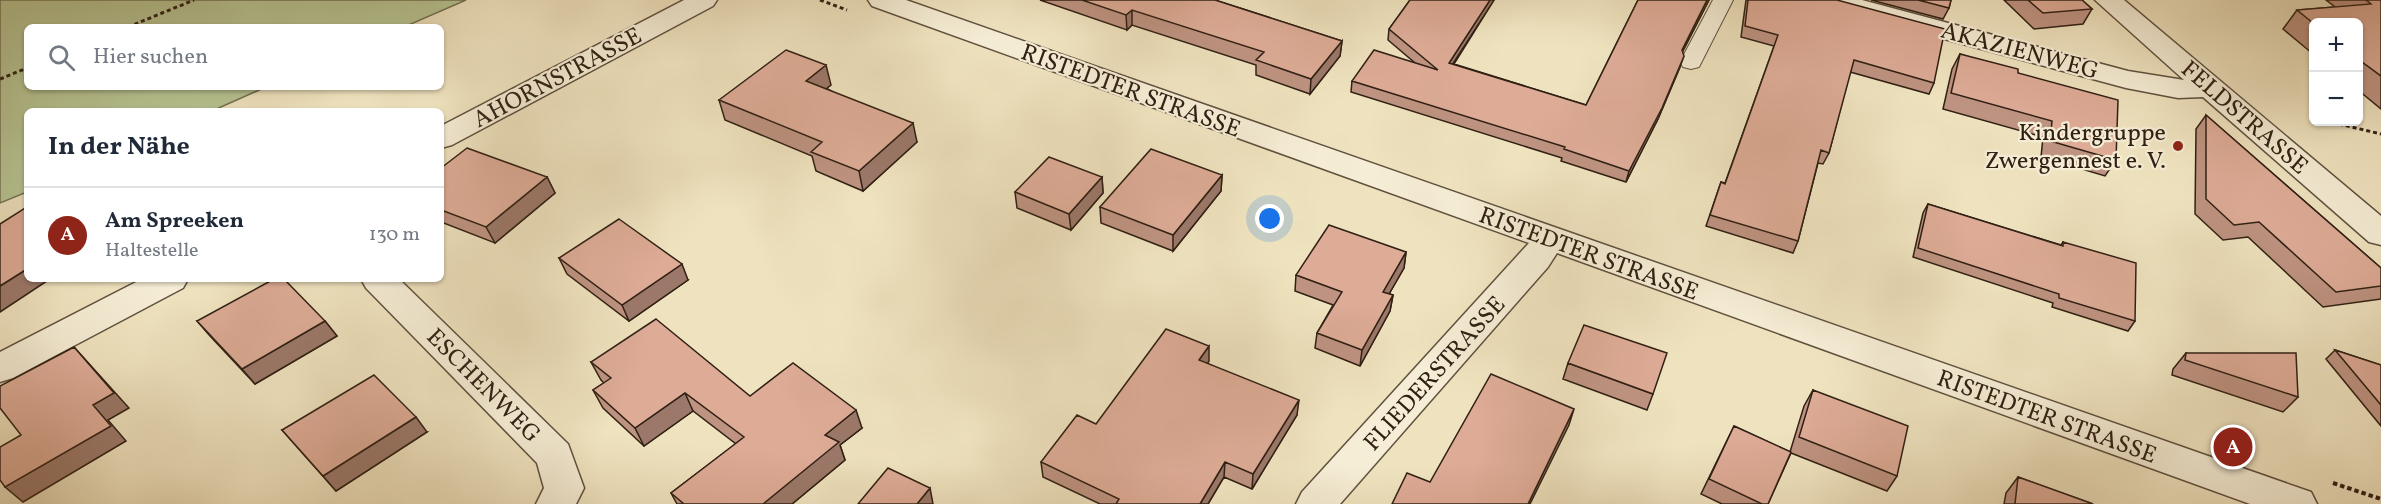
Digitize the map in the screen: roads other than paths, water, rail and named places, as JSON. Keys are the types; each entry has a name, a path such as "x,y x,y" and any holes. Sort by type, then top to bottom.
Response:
{"street":[{"name":"AHORNSTRASSE","path":"444,136 704,0"},
{"name":"RISTEDTER STRASSE","path":"881,0 2297,504"},
{"name":"AKAZIENWEG","path":"1831,0 2126,79 2178,89 2211,88"},
{"name":"FELDSTRASSE","path":"2108,0 2381,234"},
{"name":"FLIEDERSTRASSE","path":"1316,504 1528,267 1549,239"},
{"path":"0,368 165,282"},
{"name":"ESCHENWEG","path":"381,282 554,455 564,488 556,504"}],"lane":[{"path":"1691,62 1723,0"}],"place":[{"name":"Kindergruppe Zwergennest e. V.","path":"2178,146"},
{"name":"Am Spreeken","path":"2233,447"}]}
